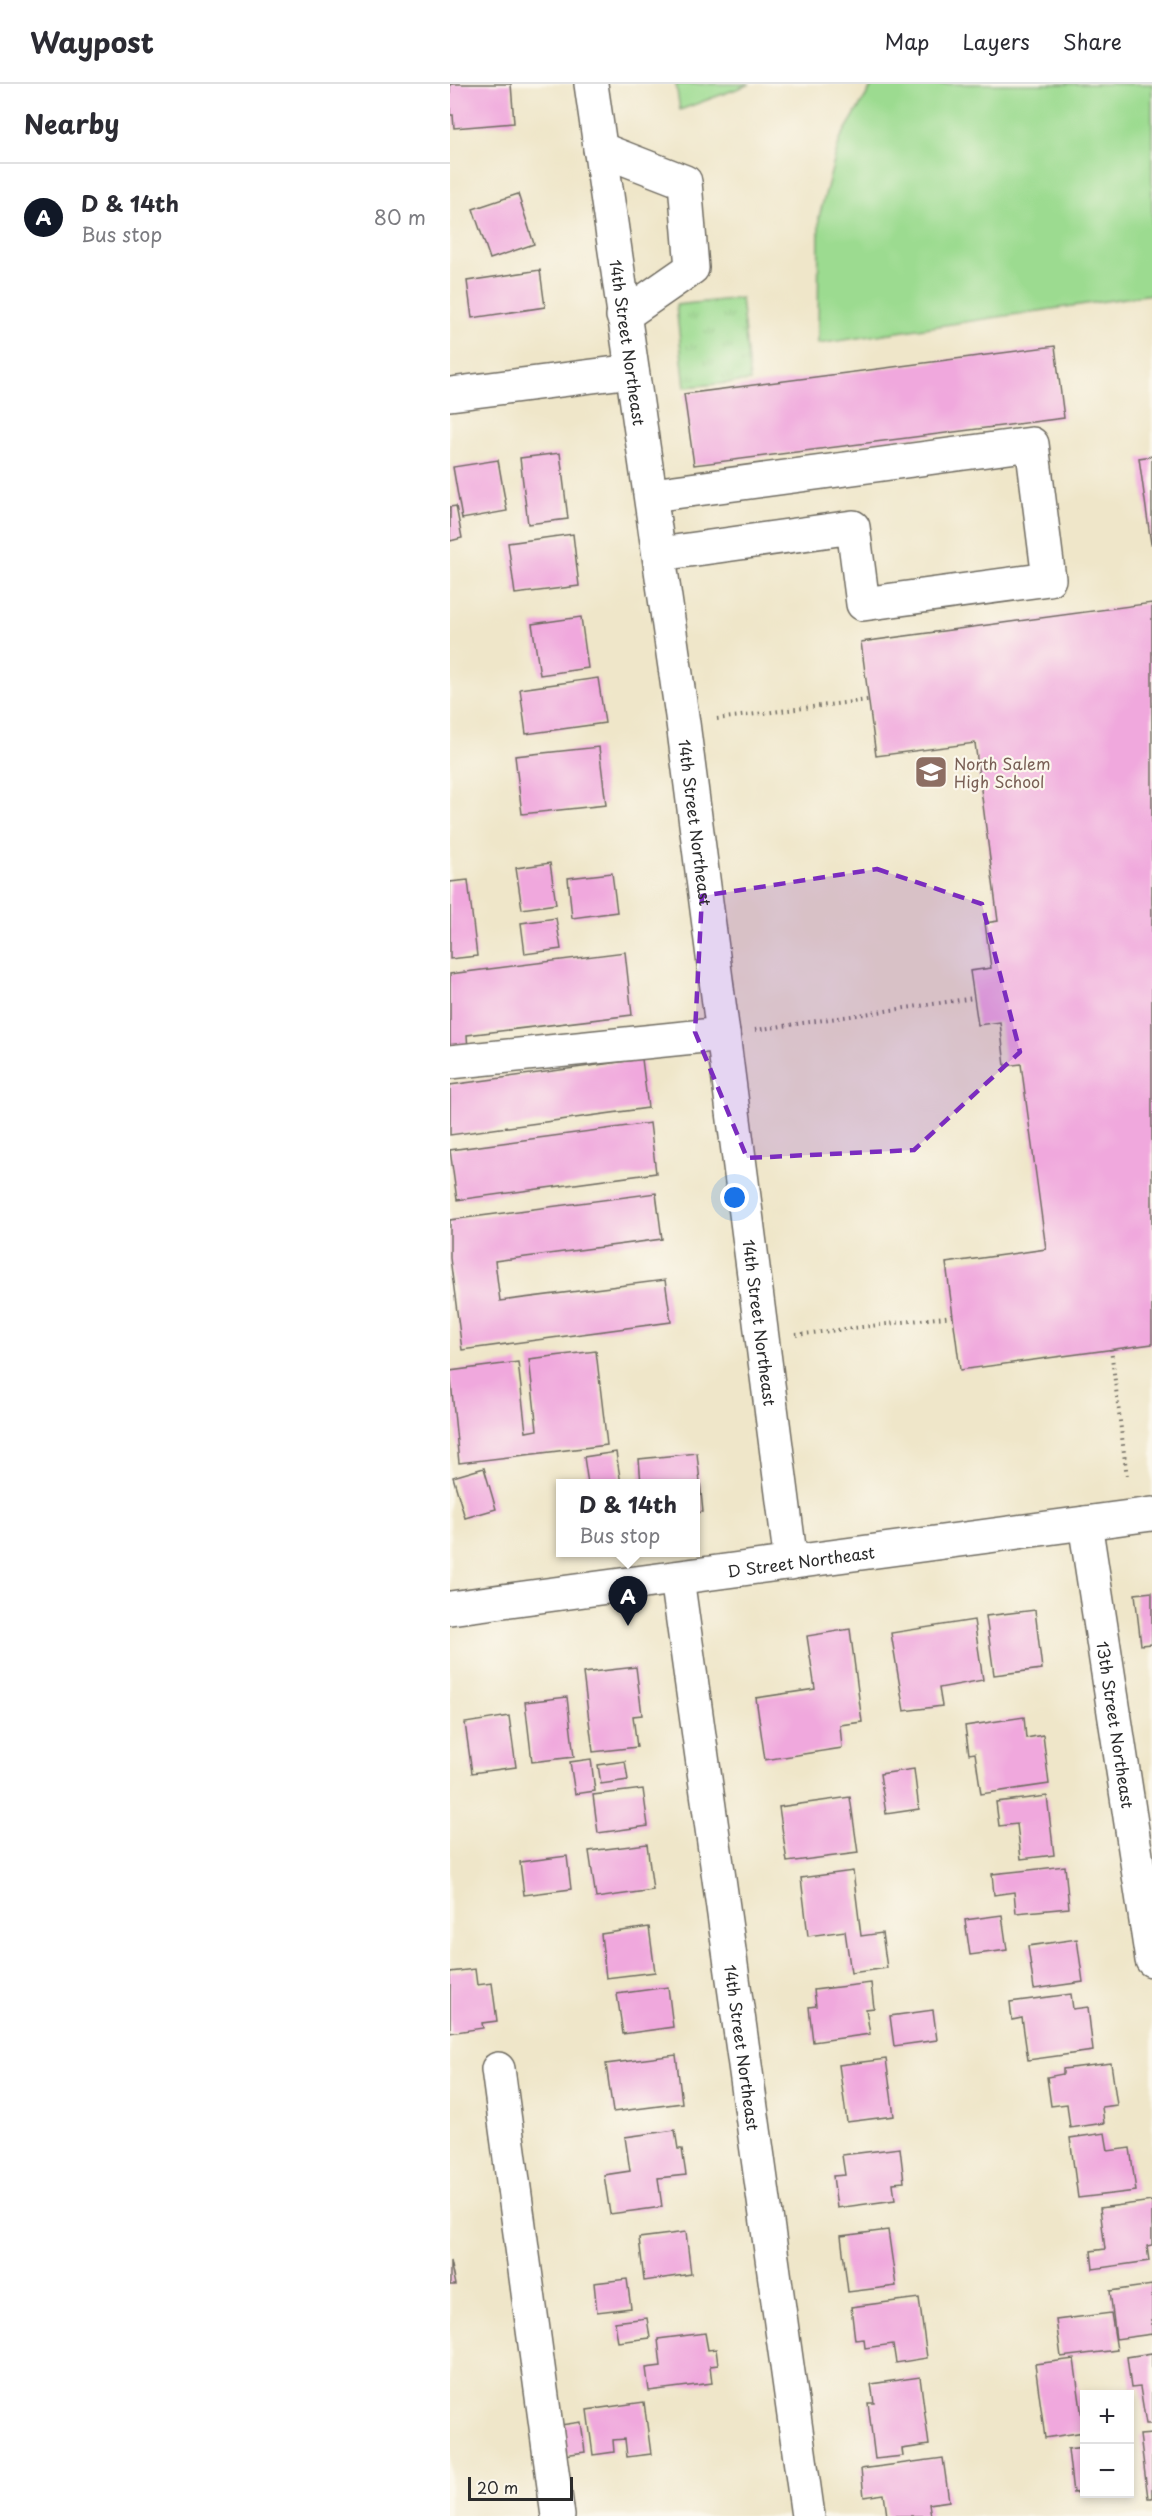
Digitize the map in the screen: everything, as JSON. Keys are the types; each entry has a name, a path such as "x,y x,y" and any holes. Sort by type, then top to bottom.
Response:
{"street":[{"name":"14th Street Northeast","path":"591,84 623,316 652,495 683,723 791,1563"},
{"path":"600,149 685,182 692,268 623,316"},
{"path":"450,394 633,371"},
{"path":"652,495 1032,444 1049,579 863,604 853,527 660,554"},
{"path":"450,1062 723,1034"},
{"name":"D Street Northeast","path":"450,1608 1152,1514"},
{"name":"13th Street Northeast","path":"1085,1523 1152,1960"},
{"name":"14th Street Northeast","path":"677,1578 808,2516"},
{"path":"498,2069 558,2516"}],"path":[{"path":"683,723 868,700"},
{"path":"723,1034 974,998"},
{"path":"761,1339 953,1316"},
{"path":"1111,1349 1127,1478"}],"highlighted area":[{"path":"877,869 982,904 1020,1052 914,1150 747,1158 695,1032 702,896"}],"green space":[{"path":"676,84 750,84 680,110"},
{"path":"873,84 1152,84 1152,294 818,344 819,217 840,139"},
{"path":"741,298 750,381 685,387 676,305"}],"building":[{"path":"450,84 511,84 514,123 454,128 453,115 450,115"},
{"path":"518,194 534,244 490,259 473,209"},
{"path":"540,270 545,307 472,318 467,281"},
{"path":"1055,346 1064,418 694,465 684,394"},
{"path":"560,453 568,519 528,524 520,458"},
{"path":"1152,456 1152,544 1151,544 1139,458"},
{"path":"498,460 507,511 462,519 453,467"},
{"path":"456,506 462,538 450,541 450,507"},
{"path":"573,534 579,586 515,594 508,543"},
{"path":"1152,603 1152,1344 960,1370 946,1263 1046,1249 1021,1064 1005,1066 1000,1022 978,1025 970,971 991,968 985,923 998,921 975,743 876,756 861,642"},
{"path":"581,617 588,668 540,675 532,624"},
{"path":"598,678 605,723 526,734 520,689"},
{"path":"599,747 606,805 522,814 515,756"},
{"path":"550,863 556,904 522,909 516,868"},
{"path":"612,873 617,912 572,918 568,878"},
{"path":"468,880 477,956 450,959 450,882"},
{"path":"556,918 561,949 525,954 521,923"},
{"path":"625,952 632,1015 467,1035 468,1050 450,1053 450,974"},
{"path":"642,1059 648,1108 450,1135 450,1085"},
{"path":"650,1123 656,1173 457,1200 450,1150"},
{"path":"656,1193 662,1239 495,1261 500,1301 665,1280 671,1322 462,1350 450,1258 450,1220"},
{"path":"596,1351 607,1445 459,1463 450,1371 518,1362 526,1432 537,1430 529,1359"},
{"path":"616,1452 620,1479 587,1479 584,1457"},
{"path":"697,1453 700,1479 641,1479 639,1459"},
{"path":"484,1468 496,1509 465,1518 453,1477"},
{"path":"700,1482 703,1512 700,1512"},
{"path":"1152,1592 1152,1644 1141,1645 1135,1594"},
{"path":"1035,1610 1042,1669 994,1675 986,1616"},
{"path":"974,1620 983,1680 939,1688 942,1706 904,1711 891,1633"},
{"path":"850,1629 862,1722 840,1725 842,1748 765,1760 756,1698 815,1689 807,1636"},
{"path":"636,1667 642,1715 633,1716 637,1747 593,1752 583,1673"},
{"path":"567,1697 574,1757 532,1762 525,1702"},
{"path":"509,1716 516,1767 472,1773 465,1723"},
{"path":"1024,1717 1026,1738 1043,1735 1049,1784 981,1794 975,1753 969,1754 965,1726"},
{"path":"591,1759 595,1791 575,1794 570,1762"},
{"path":"625,1761 628,1780 601,1784 598,1765"},
{"path":"914,1769 919,1809 886,1814 880,1774"},
{"path":"643,1789 648,1826 598,1833 593,1795"},
{"path":"1047,1796 1054,1855 1021,1859 1017,1824 999,1826 996,1802"},
{"path":"850,1797 858,1853 787,1862 779,1807"},
{"path":"647,1844 653,1890 596,1898 589,1851"},
{"path":"567,1856 571,1889 524,1895 520,1862"},
{"path":"1065,1866 1069,1908 1016,1913 1014,1892 994,1895 992,1874"},
{"path":"853,1871 861,1936 882,1933 887,1968 851,1973 845,1931 808,1936 801,1878"},
{"path":"1002,1915 1007,1950 970,1955 965,1920"},
{"path":"649,1927 655,1972 606,1978 601,1934"},
{"path":"1077,1939 1083,1982 1034,1989 1028,1946"},
{"path":"475,1969 477,1985 492,1983 497,2021 482,2023 483,2028 450,2033 450,1972"},
{"path":"871,1983 874,2008 866,2009 870,2034 813,2042 809,2007 816,2006 814,1990"},
{"path":"668,1987 673,2027 623,2034 617,1994"},
{"path":"1071,1994 1073,2009 1088,2007 1093,2051 1028,2060 1022,2018 1012,2020 1010,2002"},
{"path":"933,2010 937,2040 894,2046 890,2016"},
{"path":"676,2055 682,2103 613,2112 606,2064"},
{"path":"886,2059 894,2116 847,2122 839,2065"},
{"path":"1111,2063 1117,2105 1102,2107 1104,2123 1070,2128 1067,2104 1051,2106 1047,2077 1063,2074 1063,2069"},
{"path":"675,2130 678,2149 682,2149 686,2175 658,2178 662,2207 610,2214 604,2175 630,2171 625,2137"},
{"path":"1105,2133 1108,2151 1130,2148 1136,2191 1078,2198 1070,2138"},
{"path":"900,2148 904,2182 893,2183 895,2200 837,2208 833,2176 845,2175 842,2155"},
{"path":"1152,2201 1152,2245 1147,2246 1149,2261 1093,2269 1091,2251 1105,2249 1100,2208"},
{"path":"888,2230 896,2286 848,2292 841,2236"},
{"path":"686,2232 691,2274 644,2281 639,2238"},
{"path":"450,2261 455,2285 450,2285"},
{"path":"627,2279 631,2308 597,2312 594,2283"},
{"path":"1152,2285 1152,2334 1116,2339 1110,2291"},
{"path":"919,2298 927,2358 896,2363 893,2344 865,2348 864,2339 855,2340 851,2307"},
{"path":"1111,2313 1117,2350 1061,2357 1056,2320"},
{"path":"647,2318 650,2338 618,2342 615,2322"},
{"path":"705,2333 708,2350 716,2349 718,2365 710,2366 712,2383 649,2391 646,2368 661,2366 658,2339"},
{"path":"1152,2353 1152,2424 1146,2424 1140,2387 1131,2388 1127,2357"},
{"path":"1074,2359 1080,2403 1080,2433 1045,2438 1035,2364"},
{"path":"920,2377 929,2445 902,2449 903,2456 875,2459 868,2403 874,2403 871,2384"},
{"path":"644,2402 651,2454 627,2457 625,2439 613,2440 614,2452 593,2455 587,2410"},
{"path":"581,2422 585,2452 557,2456 554,2426"},
{"path":"1152,2434 1152,2498 1148,2498 1140,2435"},
{"path":"1080,2448 1080,2492 1073,2493 1068,2449"},
{"path":"943,2458 949,2501 929,2504 931,2516 887,2516 884,2494 864,2497 861,2469"}],"place":[{"name":"North Salem High School","path":"931,772"},
{"name":"D & 14th","path":"628,1626"}]}
